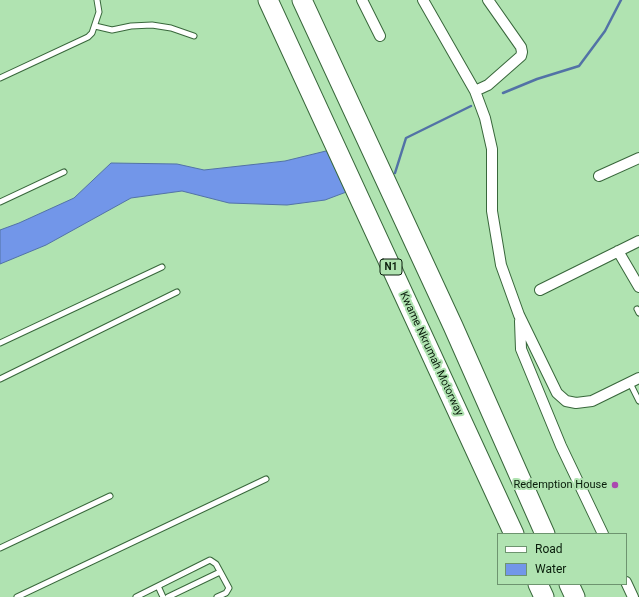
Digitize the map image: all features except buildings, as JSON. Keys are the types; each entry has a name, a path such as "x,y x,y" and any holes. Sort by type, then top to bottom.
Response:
{"highway":[{"name":"Kwame Nkrumah Motorway","path":"268,0 514,533"},
{"path":"302,0 459,339 545,533"},
{"path":"538,585 544,597"},
{"path":"569,585 575,597"}],"street":[{"path":"362,0 380,36"},
{"path":"423,0 475,91 485,118 492,149 492,211 501,265 519,315 557,393 566,401 576,403 592,401 635,380"},
{"path":"475,91 488,85 521,56 522,52 521,47 488,0"},
{"path":"599,176 639,158"},
{"path":"540,290 639,240"},
{"path":"618,251 639,287"},
{"path":"519,315 521,349 561,446 603,533"},
{"path":"627,584 633,597"}],"lane":[{"path":"0,78 88,37 92,33 99,12 97,0"},
{"path":"95,26 112,30 131,26 152,25 171,28 194,36"},
{"path":"0,202 64,172"},
{"path":"0,343 162,266"},
{"path":"0,379 178,292"},
{"path":"635,380 639,401"},
{"path":"17,597 266,479"},
{"path":"0,548 110,496"},
{"path":"136,597 210,560 216,564 229,588 226,593 217,597"},
{"path":"168,597 220,572"},
{"path":"158,586 163,597"}],"water":[{"path":"330,150 349,191 325,200 287,205 229,203 182,191 131,198 46,245 0,264 0,230 74,198 111,163 177,164 204,170 285,161"}],"waterway":[{"path":"503,93 537,79 579,66 605,31 621,0"},
{"path":"395,173 406,138 471,106"}],"place":[{"name":"Redemption House","path":"615,485"}]}
